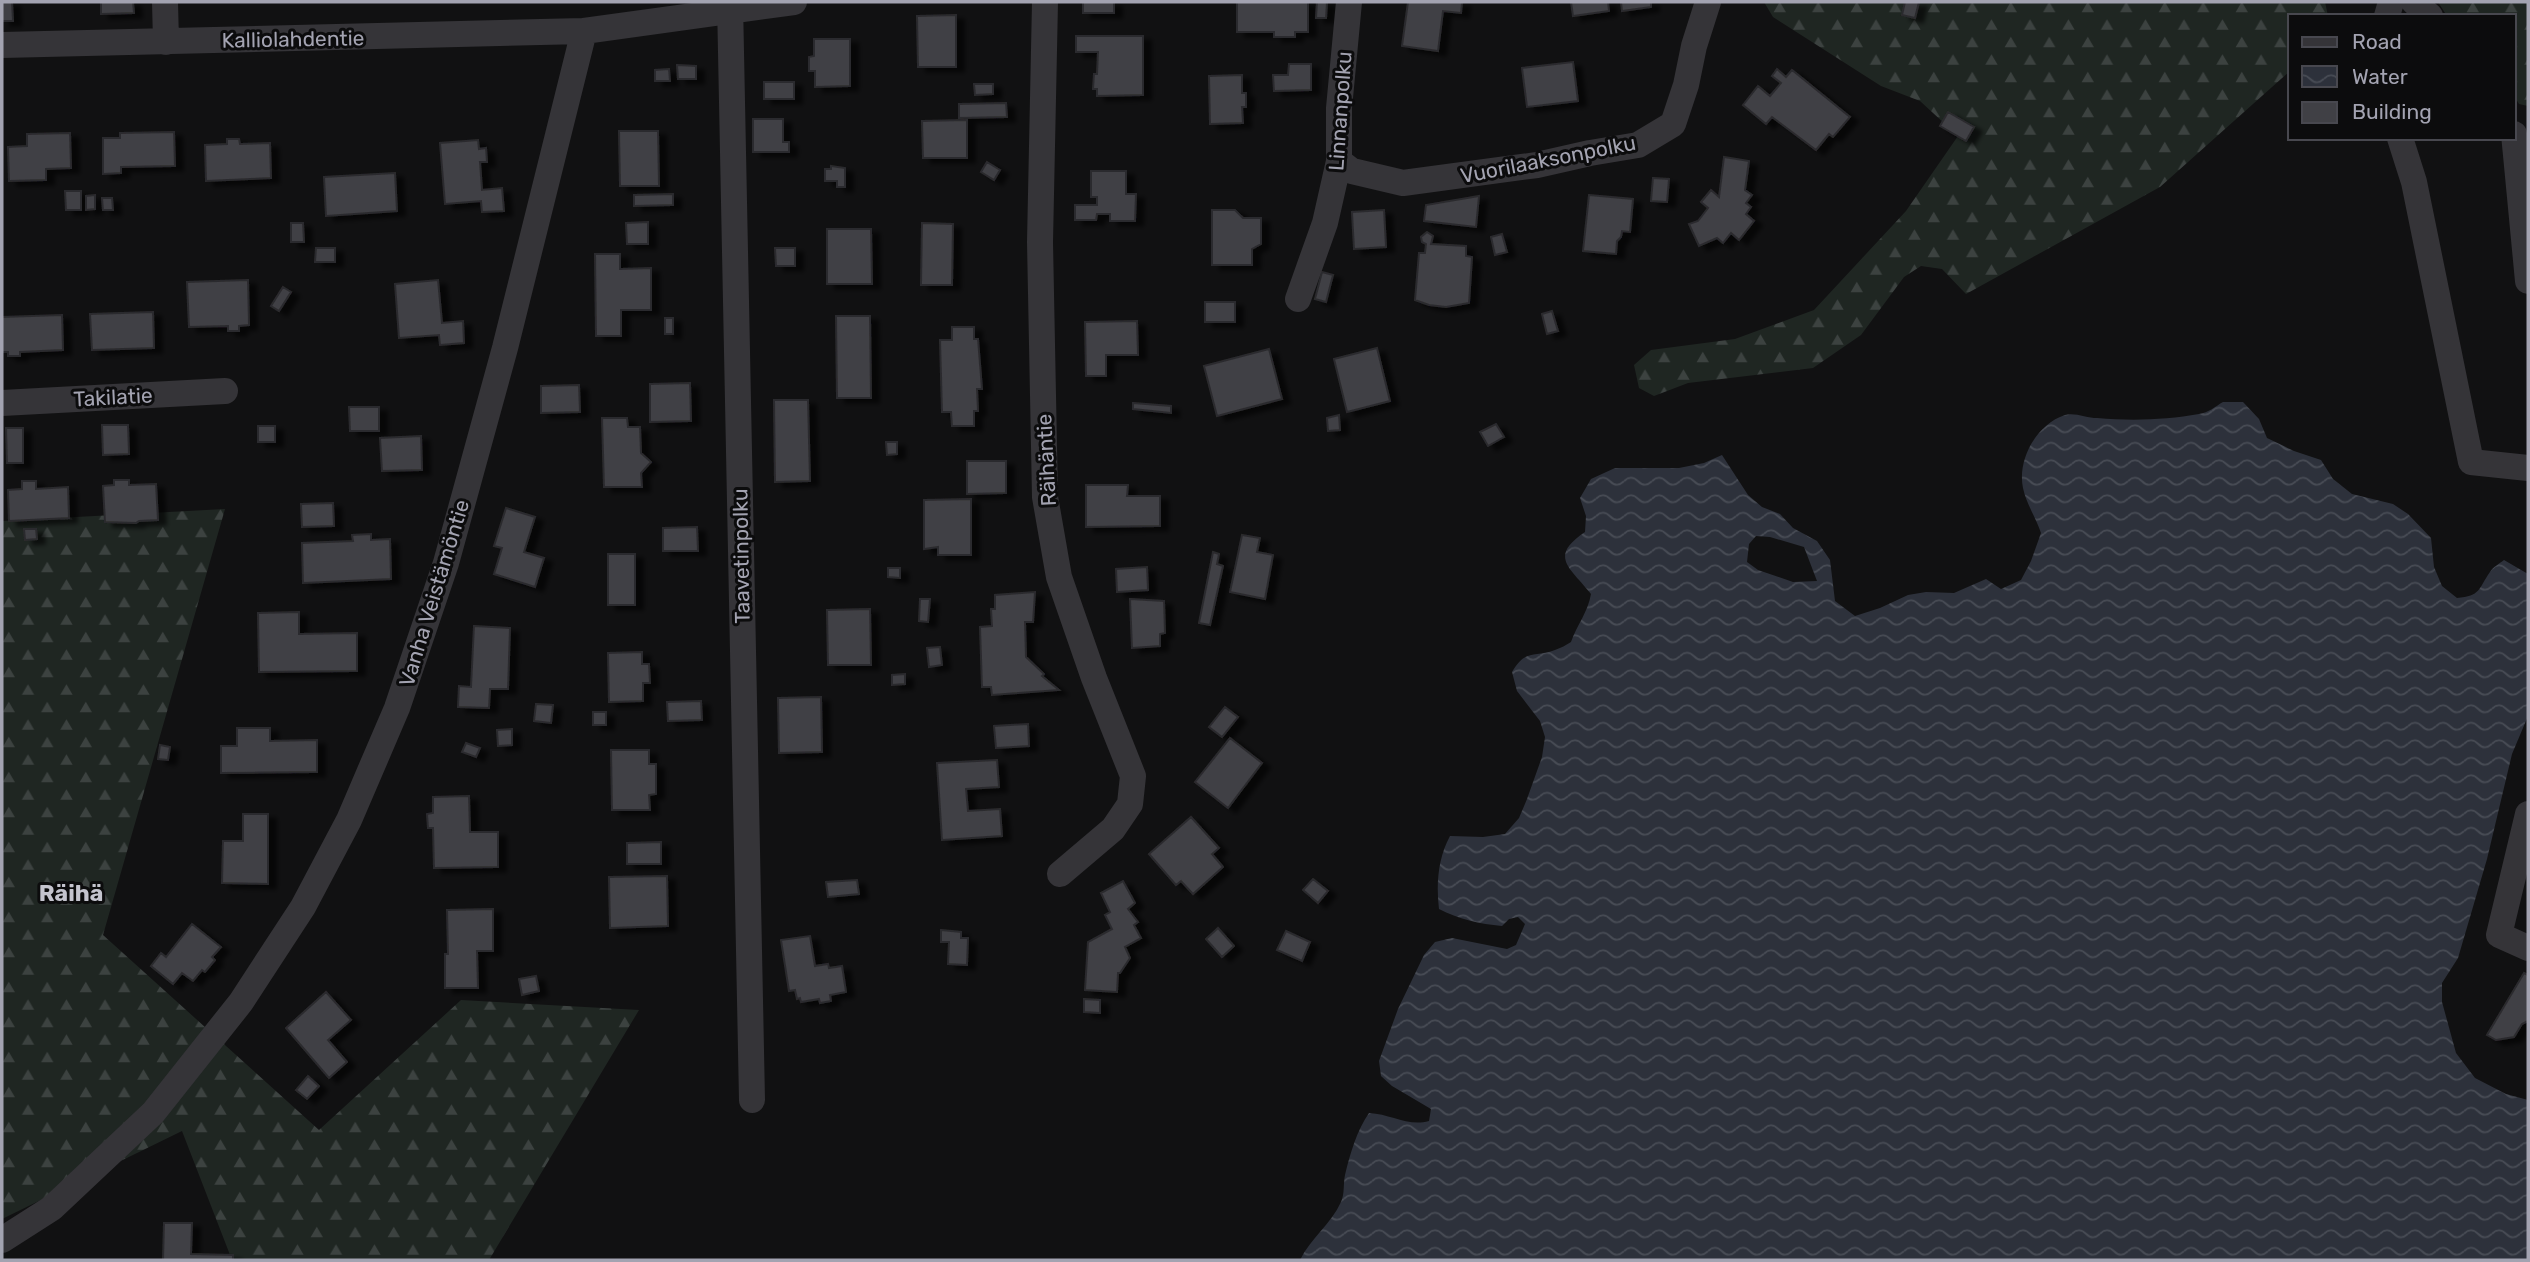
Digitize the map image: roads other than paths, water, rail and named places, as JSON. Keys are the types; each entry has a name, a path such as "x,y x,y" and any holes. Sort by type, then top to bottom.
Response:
{"street":[{"path":"164,2 166,42"},
{"path":"584,31 730,6 794,2"},
{"name":"Räihäntie","path":"1045,2 1040,242 1045,497 1059,577 1094,678 1133,776 1130,804 1114,829 1060,874"},
{"name":"Linnanpolku","path":"1298,299 1325,223 1339,161 1339,108 1349,2"},
{"name":"Vuorilaaksonpolku","path":"1339,161 1352,172 1404,183 1537,165 1638,145 1673,124 1708,2"},
{"path":"2414,2 2428,14"},
{"name":"Taavetinpolku","path":"730,6 752,1100"},
{"name":"Kalliolahdentie","path":"2,45 584,31"},
{"name":"Vanha Veistämöntie","path":"2,1240 52,1208 153,1113 241,1002 303,907 349,820 397,708 446,563 505,348 584,31"},
{"path":"2401,140 2414,182 2471,461 2528,468"},
{"path":"2515,140 2528,281"},
{"name":"Takilatie","path":"2,403 225,391"},
{"path":"2528,814 2499,936 2528,948"}],"water":[{"path":"2223,402 2243,402 2259,419 2267,438 2321,460 2333,479 2352,494 2393,504 2408,514 2431,538 2434,567 2442,586 2457,598 2475,593 2491,570 2504,560 2528,574 2528,716 2512,754 2487,859 2458,958 2442,983 2442,1002 2456,1053 2475,1078 2506,1094 2528,1100 2528,1260 1300,1260 1341,1202 1352,1151 1369,1113 1414,1122 1429,1121 1431,1109 1392,1086 1381,1076 1379,1061 1398,1009 1424,955 1435,942 1452,938 1507,949 1516,945 1525,924 1518,917 1509,919 1502,926 1486,924 1439,909 1439,871 1450,836 1483,837 1505,834 1519,818 1527,799 1542,757 1545,737 1540,721 1517,691 1512,672 1526,657 1555,650 1571,642 1587,607 1591,594 1570,569 1565,555 1567,548 1585,532 1586,516 1580,498 1591,479 1615,468 1679,468 1704,463 1722,455 1748,495 1762,507 1780,514 1793,528 1817,541 1830,560 1835,601 1855,616 1908,595 1926,592 1954,593 1986,579 2001,589 2021,580 2041,533 2024,494 2023,466 2031,444 2046,426 2055,420 2072,414 2093,418 2174,418 2209,411","holes":["1756,536 1770,537 1804,547 1817,581 1793,582 1758,570 1747,562 1749,544"]}],"district":[{"name":"Räihä","path":"71,893"}]}
